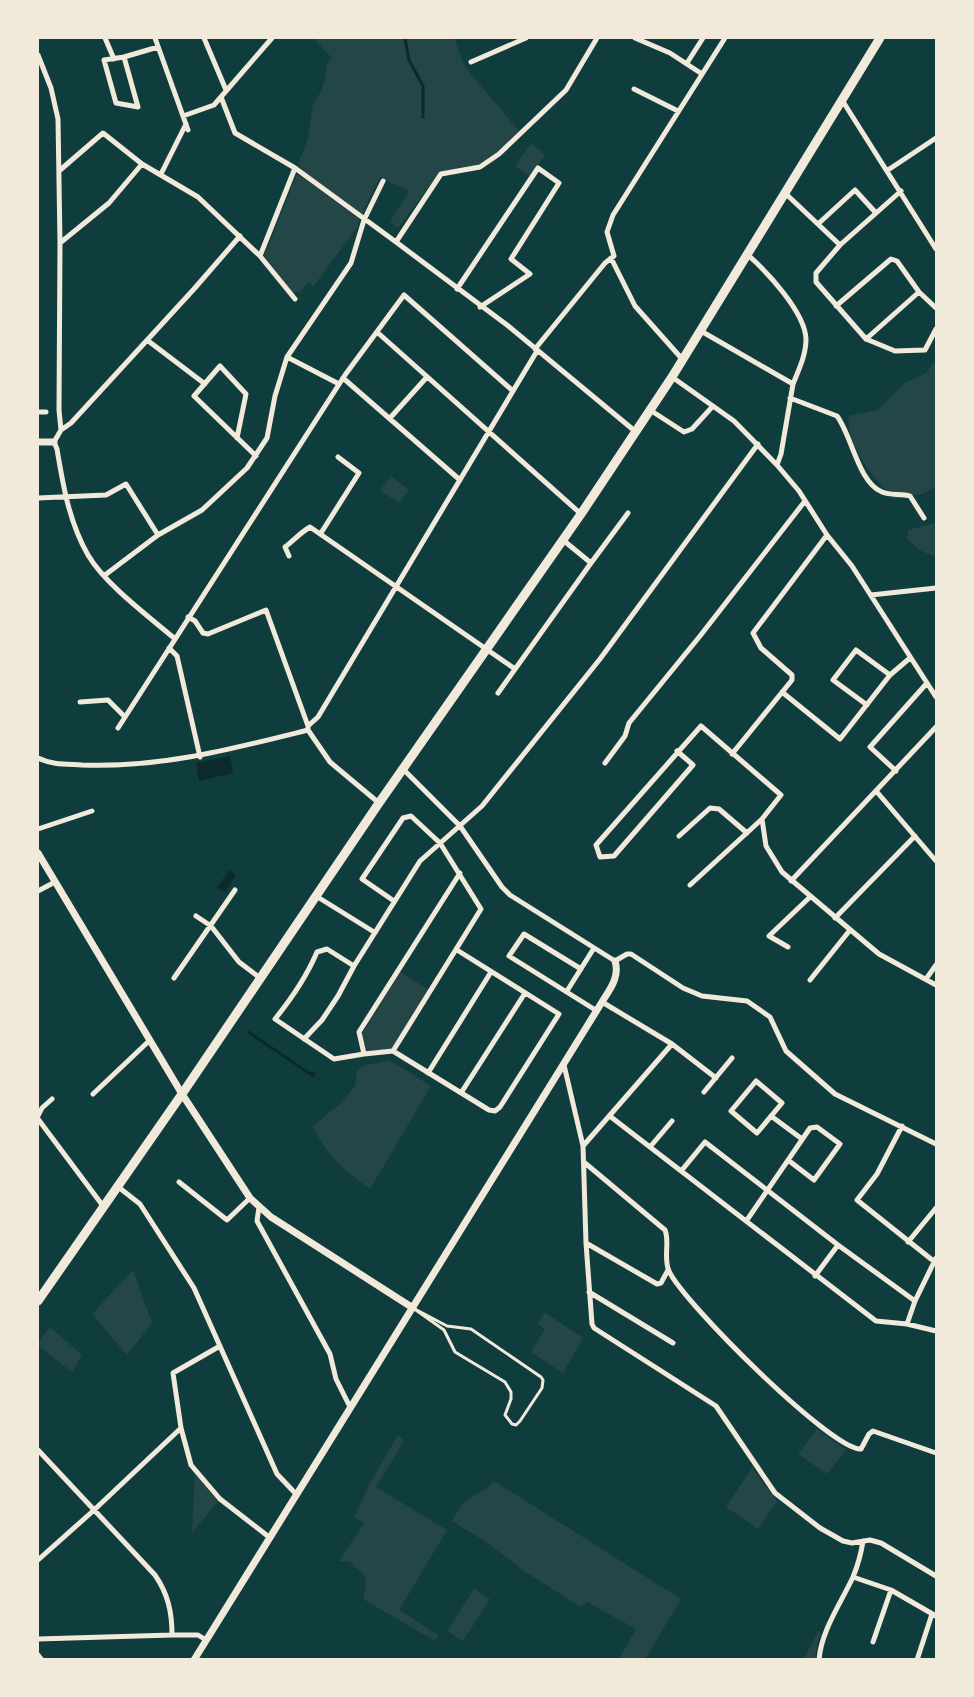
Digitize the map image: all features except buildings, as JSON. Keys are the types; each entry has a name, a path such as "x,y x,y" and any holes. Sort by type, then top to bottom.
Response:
{"main road":[{"path":"38,1301 636,432 701,331 880,38"}],"street":[{"path":"105,38 114,59"},
{"path":"154,38 187,127 161,174"},
{"path":"204,38 226,90"},
{"path":"183,116 214,105 272,38"},
{"path":"471,62 524,38"},
{"path":"396,242 441,174 480,167 499,154 566,90 597,38"},
{"path":"635,38 687,63 702,74"},
{"path":"687,63 703,38"},
{"path":"38,758 51,763 147,764 200,757 308,728 318,717 396,588 536,350 610,258 614,256 607,232 613,215 725,38"},
{"path":"124,57 138,107 116,103 104,60 158,47"},
{"path":"38,55 51,88 58,120 59,410 61,430"},
{"path":"634,89 678,111"},
{"path":"221,97 236,133 295,168 396,242 536,350 636,432"},
{"path":"842,100 936,249"},
{"path":"59,171 103,133 142,164 198,197 261,256 295,299"},
{"path":"888,170 936,138"},
{"path":"60,243 109,203 142,164"},
{"path":"261,256 295,168"},
{"path":"458,289 538,168 559,183 511,259 530,274 480,307"},
{"path":"105,575 159,535 202,510 247,468 256,456 267,438 275,396 287,357 351,263 364,220 383,181"},
{"path":"818,224 855,190 876,213"},
{"path":"901,191 840,245 816,273 816,282 866,339 895,351 925,350 936,329"},
{"path":"784,193 840,245"},
{"path":"54,442 61,430 71,423 240,236"},
{"path":"748,255 780,287 806,336 804,353 793,384 777,465"},
{"path":"610,258 635,306 683,360"},
{"path":"836,306 891,259 897,261 919,292 936,308"},
{"path":"866,339 919,292"},
{"path":"118,728 341,381 404,296 513,391"},
{"path":"701,331 793,384"},
{"path":"377,332 581,514"},
{"path":"147,340 205,384"},
{"path":"287,357 341,381 390,418 460,480"},
{"path":"237,438 246,394 220,366 194,396 237,438 256,456"},
{"path":"390,418 427,377"},
{"path":"672,377 734,420 777,465 852,566 910,658 936,694"},
{"path":"790,398 837,416 842,423 854,456 875,487 885,494 910,496 924,518"},
{"path":"650,410 684,432 692,429 714,406"},
{"path":"38,412 46,412"},
{"path":"38,442 54,442"},
{"path":"54,442 64,497 88,555 124,596 174,638"},
{"path":"304,1039 322,1020 338,996 374,932 420,861 482,806 600,659 758,444"},
{"path":"321,533 359,473 338,457"},
{"path":"38,498 106,495 126,484 159,535"},
{"path":"605,763 625,736 629,723 805,501"},
{"path":"498,693 628,513"},
{"path":"290,556 285,547 297,535 310,527 515,669"},
{"path":"732,754 792,680 792,675 761,648 753,633 827,535"},
{"path":"562,540 591,563"},
{"path":"871,595 936,588"},
{"path":"188,617 195,621 203,633 208,634 266,610 308,728 330,762 379,803"},
{"path":"169,648 177,656 200,757"},
{"path":"867,705 833,680 856,650 890,675"},
{"path":"782,692 840,739 890,675 910,658"},
{"path":"896,771 870,747 927,683"},
{"path":"80,702 108,700 125,717"},
{"path":"677,751 693,765 615,856 600,857 596,844 677,751 701,726 781,795 762,819 690,885"},
{"path":"791,881 936,727"},
{"path":"194,1659 564,1065 617,976 618,969 615,961 510,895 460,826 403,769"},
{"path":"877,792 936,861"},
{"path":"679,836 710,808 719,809 747,833"},
{"path":"38,829 92,811"},
{"path":"393,1051 481,909 440,843 411,816 403,818 362,879 394,901"},
{"path":"762,819 766,846 782,872 791,881 879,954 936,985"},
{"path":"835,918 915,836"},
{"path":"38,853 182,1094 250,1198 259,1207 413,1308"},
{"path":"364,1054 359,1032 459,873"},
{"path":"38,891 55,882"},
{"path":"174,978 191,950 236,890"},
{"path":"316,896 374,932"},
{"path":"788,947 769,936 810,897"},
{"path":"195,916 211,926 239,963 260,978"},
{"path":"810,980 850,930"},
{"path":"581,969 524,934 509,956 597,1011"},
{"path":"567,991 594,948"},
{"path":"354,966 327,949 317,952 308,975 274,1019 334,1059 393,1051 489,1110 495,1111 500,1107 559,1014 457,950"},
{"path":"615,961 631,954 683,988 702,996 747,1002 770,1017 786,1051 835,1094 936,1144"},
{"path":"926,979 936,965"},
{"path":"428,1073 491,972"},
{"path":"461,1093 525,993"},
{"path":"602,1002 672,1044 716,1078"},
{"path":"93,1094 150,1040"},
{"path":"584,1146 672,1044"},
{"path":"704,1092 732,1058"},
{"path":"564,1065 584,1146 586,1243 594,1328 716,1406 775,1493 820,1527 843,1541 870,1540 880,1543 936,1576"},
{"path":"756,1081 782,1102 771,1116 757,1132 731,1111 756,1081"},
{"path":"52,1099 42,1108 38,1117 103,1206"},
{"path":"771,1116 802,1139"},
{"path":"611,1117 876,1321 907,1324 936,1331"},
{"path":"650,1147 672,1121"},
{"path":"747,1220 768,1191 788,1160 802,1139 810,1128 817,1126 840,1144 814,1180 788,1160"},
{"path":"902,1126 877,1174 857,1200 935,1261 915,1301 907,1324"},
{"path":"682,1170 705,1142 838,1245 915,1301"},
{"path":"585,1163 665,1230 668,1270 694,1308 772,1385 818,1426 838,1440 858,1449 861,1449 873,1431 936,1453"},
{"path":"179,1182 227,1220 250,1198"},
{"path":"117,1186 140,1204 194,1288 277,1474 296,1494"},
{"path":"259,1207 257,1221 330,1354 336,1378 350,1407"},
{"path":"908,1242 936,1208"},
{"path":"586,1243 657,1284 661,1283 668,1270"},
{"path":"816,1276 838,1245"},
{"path":"589,1292 673,1343"},
{"path":"220,1346 173,1373 181,1428 191,1465 220,1499 269,1537"},
{"path":"38,1560 181,1428"},
{"path":"38,1450 93,1511 156,1575 164,1587 172,1614 172,1635"},
{"path":"819,1659 820,1646 853,1577 863,1541"},
{"path":"853,1577 891,1590 934,1615 917,1659"},
{"path":"873,1642 891,1590"},
{"path":"38,1639 198,1635 206,1640"},
{"path":"38,1655 42,1659"}],"lane":[{"path":"413,1308 447,1326 471,1329 543,1380 542,1388 516,1425 512,1424 505,1415 511,1392 505,1382 455,1352 444,1330 413,1308"}],"shaded area":[{"path":"313,38 454,38 465,67 519,131 489,159 472,167 439,173 398,228 390,222 409,191 380,177 362,214 305,173 298,164 308,138 313,104 325,79 327,64 332,58"},
{"path":"531,143 545,155 530,177 515,166"},
{"path":"299,175 359,219 358,226 313,287 309,282 300,292 292,292 265,254 296,176"},
{"path":"935,361 936,487 922,494 894,499 863,462 849,428 848,416 878,410 905,383 926,373"},
{"path":"391,476 409,490 399,503 380,490"},
{"path":"936,523 936,557 919,550 907,538 908,530"},
{"path":"230,756 233,773 199,781 196,763"},
{"path":"229,870 236,875 225,892 217,888"},
{"path":"400,972 428,989 393,1051 365,1051 362,1034"},
{"path":"248,1030 310,1072 315,1072 315,1077 247,1033"},
{"path":"389,1060 431,1086 370,1189 337,1162 318,1137 313,1126 340,1104 355,1086 357,1071 363,1066"},
{"path":"133,1270 152,1323 127,1355 92,1314"},
{"path":"544,1312 583,1338 563,1373 531,1352 545,1329 538,1324"},
{"path":"50,1327 82,1355 72,1372 38,1346"},
{"path":"817,1429 846,1450 827,1474 798,1454"},
{"path":"398,1435 404,1441 376,1487 447,1530 399,1610 438,1635 435,1641 363,1599 366,1588 365,1576 350,1562 339,1561 364,1523 354,1517 371,1481"},
{"path":"752,1468 777,1501 758,1529 726,1507"},
{"path":"195,1473 218,1501 192,1533"},
{"path":"494,1481 681,1599 645,1659 619,1659 636,1629 587,1602 581,1607 452,1521 462,1504"},
{"path":"474,1589 490,1599 463,1641 447,1631"},
{"path":"818,1631 821,1634 817,1644 816,1659 804,1659"}],"waterway":[{"path":"405,38 409,60 423,86 423,117"}]}
